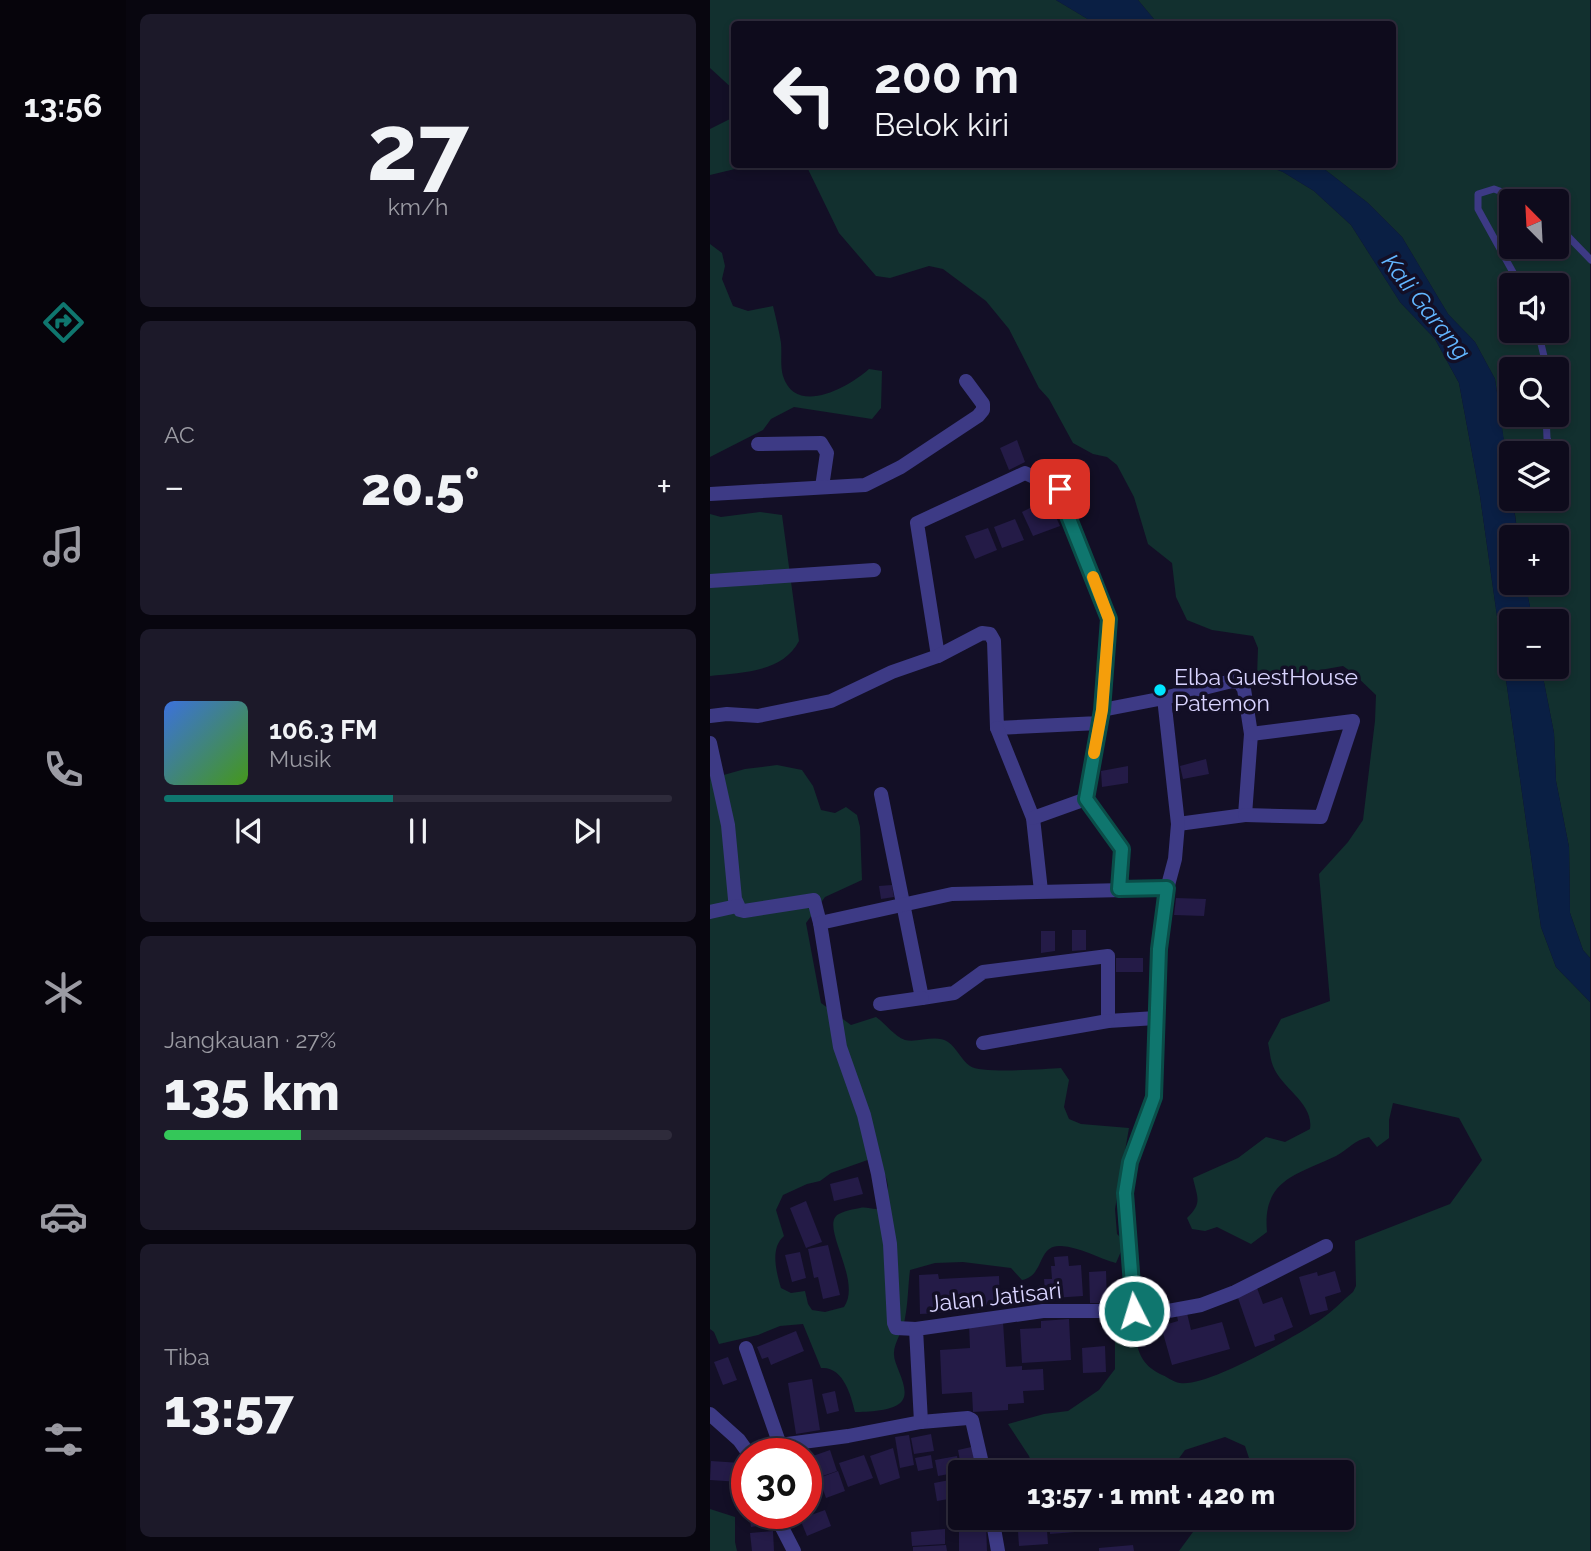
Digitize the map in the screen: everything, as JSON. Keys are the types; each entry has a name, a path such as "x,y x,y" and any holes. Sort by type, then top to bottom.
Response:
{"street":[{"path":"710,494 865,485 901,467 978,416 983,410 983,404 966,381"},
{"path":"758,444 821,443 827,453 822,487"},
{"path":"939,656 917,523 1025,473 1060,489 1064,506 1109,619 1101,716 1086,799 1122,849 1119,889"},
{"path":"710,581 874,570"},
{"path":"710,716 758,716 814,706 852,693 892,672 939,656 982,633 990,634 994,641 997,728 1033,818 1041,891"},
{"path":"997,728 1101,716 1232,681 1240,683 1244,689 1251,734 1245,815"},
{"path":"1134,1311 1125,1193 1130,1162 1154,1097 1159,949 1167,888 1175,859 1178,824 1164,698"},
{"path":"1178,824 1245,815 1321,817 1353,721 1251,734"},
{"path":"710,743 728,825 737,905 740,910 814,900 840,1047 864,1115 879,1174 890,1244 894,1323 896,1328 916,1329"},
{"path":"881,793 922,998"},
{"path":"1033,818 1086,799"},
{"path":"820,923 952,894 1167,888"},
{"path":"710,912 737,905"},
{"path":"880,1004 954,993 983,972 1108,956 1108,1021"},
{"path":"983,1043 1108,1021 1156,1018"},
{"name":"Jalan Jatisari","path":"921,1422 916,1329 1043,1311 1134,1311 1152,1314 1201,1304 1235,1292 1326,1246"},
{"path":"746,1348 778,1438"},
{"path":"710,1414 737,1438"},
{"path":"822,1439 921,1422 968,1418 972,1420 981,1460"},
{"path":"783,1529 794,1551"},
{"path":"994,1530 998,1551"}],"lane":[{"path":"1499,191 1494,189 1478,194 1476,200 1478,209 1499,247"},
{"path":"1569,238 1590,260"}],"green space":[{"path":"710,0 1056,0 1091,21 731,21 731,87 710,68"},
{"path":"1138,0 1590,0 1590,958 1583,950 1570,913 1569,847 1556,781 1554,733 1543,679 1569,679 1569,609 1530,609 1528,595 1569,595 1569,525 1516,525 1515,511 1569,511 1569,441 1504,441 1502,427 1569,427 1569,357 1499,357 1499,408 1495,379 1475,342 1448,314 1402,237 1368,203 1323,168 1396,168 1396,21 1156,21"},
{"path":"731,120 731,168 735,169 710,175 710,129"},
{"path":"807,168 1273,168 1314,191 1351,225 1400,302 1435,339 1459,383 1480,496 1499,630 1499,679 1506,679 1541,927 1556,967 1590,1002 1590,1551 1179,1551 1194,1530 1354,1530 1354,1460 1249,1460 1245,1446 1225,1437 1185,1450 1178,1460 1030,1460 1008,1424 1044,1414 1068,1411 1099,1390 1115,1369 1115,1329 1125,1326 1135,1331 1137,1345 1144,1361 1154,1370 1180,1383 1209,1378 1292,1337 1329,1314 1353,1292 1356,1286 1355,1241 1450,1204 1482,1160 1459,1118 1393,1103 1389,1138 1377,1147 1369,1137 1364,1138 1336,1156 1285,1181 1270,1200 1267,1232 1251,1244 1217,1227 1205,1231 1192,1229 1187,1218 1197,1204 1193,1178 1238,1158 1266,1137 1285,1142 1310,1129 1307,1111 1273,1066 1268,1043 1281,1019 1330,1001 1319,874 1348,842 1363,820 1376,695 1343,666 1292,675 1257,677 1258,648 1253,636 1212,630 1187,620 1176,597 1172,563 1148,544 1134,497 1117,465 1107,457 1093,454 1073,443 1049,399 1039,388 1009,329 986,301 943,269 929,266 890,278 876,276 839,233"},
{"path":"710,244 722,253 725,266 722,279 733,306 748,311 773,306 781,343 783,376 790,388 799,395 823,395 849,383 869,369 882,371 881,408 872,419 794,407 771,419 763,430 710,457"},
{"path":"760,512 782,515 799,641 792,652 772,665 748,672 710,676 710,514 721,517"},
{"path":"777,765 802,770 813,786 821,810 835,813 846,807 857,815 862,880 825,897 806,923 821,1003 851,1025 876,1017 905,1040 943,1040 970,1066 976,1068 1061,1068 1069,1080 1064,1107 1069,1119 1081,1124 1129,1128 1115,1209 1117,1234 1125,1242 1116,1263 1082,1250 1061,1246 1048,1250 1034,1273 1022,1280 1011,1268 963,1262 935,1263 910,1270 904,1323 894,1350 905,1390 902,1401 887,1409 855,1412 845,1383 835,1372 821,1368 803,1324 780,1326 758,1335 719,1344 710,1329 710,771 720,776 745,769","holes":["876,1157 888,1188 882,1208 849,1210 839,1214 834,1220 836,1241 848,1282 848,1296 844,1307 825,1312 812,1310 805,1291 791,1293 781,1288 776,1253 784,1236 776,1210 783,1195 820,1181 831,1173"]},
{"path":"710,1509 731,1516 731,1529 735,1529 737,1551 710,1551"}],"water":[{"path":"1056,0 1138,0 1156,21 1091,21"},
{"name":"Kali Garang","path":"1273,168 1323,168 1368,203 1402,237 1448,314 1475,342 1495,379 1499,427 1502,427 1504,441 1499,441 1499,511 1514,511 1516,525 1499,525 1499,595 1528,595 1530,609 1499,609 1499,630 1480,496 1459,383 1435,339 1400,302 1351,225 1314,191"},
{"path":"1506,679 1543,679 1554,733 1556,781 1569,847 1570,913 1583,950 1590,958 1590,1002 1556,967 1541,927"}],"building":[{"path":"1017,440 1025,462 1009,470 1000,448"},
{"path":"1048,499 1060,526 1033,536 1022,512"},
{"path":"1015,519 1024,540 1002,548 994,527"},
{"path":"988,528 997,550 975,559 965,536"},
{"path":"1206,759 1209,774 1183,779 1180,766"},
{"path":"1128,766 1128,783 1102,787 1101,771"},
{"path":"892,885 894,897 881,899 879,886"},
{"path":"1176,898 1206,899 1204,916 1174,915"},
{"path":"1072,930 1086,930 1086,950 1072,951"},
{"path":"1041,931 1055,931 1055,951 1041,953"},
{"path":"1116,958 1143,958 1143,972 1116,972"},
{"path":"858,1177 863,1194 834,1201 830,1184"},
{"path":"806,1201 822,1242 806,1248 790,1208"},
{"path":"828,1245 840,1295 823,1299 818,1277 814,1278 808,1249"},
{"path":"800,1252 806,1278 792,1282 785,1255"},
{"path":"1068,1256 1069,1266 1081,1265 1083,1296 1053,1298 1052,1292 1045,1292 1044,1279 1052,1279 1051,1266 1055,1266 1054,1257"},
{"path":"1106,1271 1107,1303 1090,1303 1089,1272"},
{"path":"1335,1271 1341,1292 1325,1297 1328,1310 1310,1315 1299,1277 1317,1272 1318,1276"},
{"path":"938,1274 939,1279 999,1276 1000,1304 981,1305 982,1309 960,1312 920,1314 919,1275"},
{"path":"1257,1288 1263,1304 1282,1297 1293,1327 1274,1335 1275,1340 1255,1347 1237,1295"},
{"path":"1187,1313 1191,1330 1222,1322 1230,1349 1172,1365 1161,1326 1178,1321 1177,1316"},
{"path":"1069,1319 1071,1360 1022,1363 1020,1329 1041,1328 1041,1321"},
{"path":"1003,1322 1006,1367 1022,1366 1022,1370 1043,1369 1044,1390 1023,1391 1024,1403 1008,1404 1008,1410 973,1412 972,1392 942,1394 940,1350 970,1348 969,1324"},
{"path":"796,1331 804,1351 771,1365 768,1357 762,1359 757,1347"},
{"path":"1105,1346 1106,1372 1083,1373 1082,1348"},
{"path":"728,1357 737,1380 723,1385 714,1362"},
{"path":"812,1379 820,1430 796,1434 788,1383"},
{"path":"835,1391 839,1411 827,1414 822,1394"},
{"path":"931,1434 934,1451 914,1454 911,1438"},
{"path":"909,1435 914,1465 900,1468 895,1437"},
{"path":"976,1446 978,1460 960,1460 958,1450"},
{"path":"893,1448 900,1478 880,1485 870,1456"},
{"path":"830,1450 837,1471 822,1476 822,1453"},
{"path":"864,1455 873,1478 848,1487 839,1463"},
{"path":"931,1455 933,1468 918,1471 915,1458"},
{"path":"957,1456 958,1460 948,1460 948,1474 938,1476 935,1460"},
{"path":"711,1461 731,1462 731,1481 710,1480"},
{"path":"838,1471 845,1491 826,1498 822,1477"},
{"path":"948,1480 948,1499 937,1501 934,1483"},
{"path":"825,1510 831,1526 807,1536 804,1529 822,1529 822,1511"},
{"path":"945,1529 945,1544 912,1546 911,1532"},
{"path":"959,1530 986,1530 987,1551 959,1551"},
{"path":"1018,1530 1047,1530 1048,1544 1019,1546"},
{"path":"1050,1530 1075,1530 1075,1532 1050,1534"},
{"path":"773,1531 774,1551 752,1551 750,1533"},
{"path":"946,1545 947,1551 913,1551 913,1547"},
{"path":"1133,1545 1134,1551 1099,1551 1099,1548"}],"slow traffic":[{"path":"1093,577 1109,619 1102,710 1094,753"}],"place":[{"name":"Elba GuestHouse Patemon","path":"1160,690"}],"route":[{"path":"1060,489 1064,506 1109,619 1102,710 1086,799 1122,849 1119,889 1167,888 1159,949 1154,1097 1130,1162 1125,1193 1134,1311"}]}
